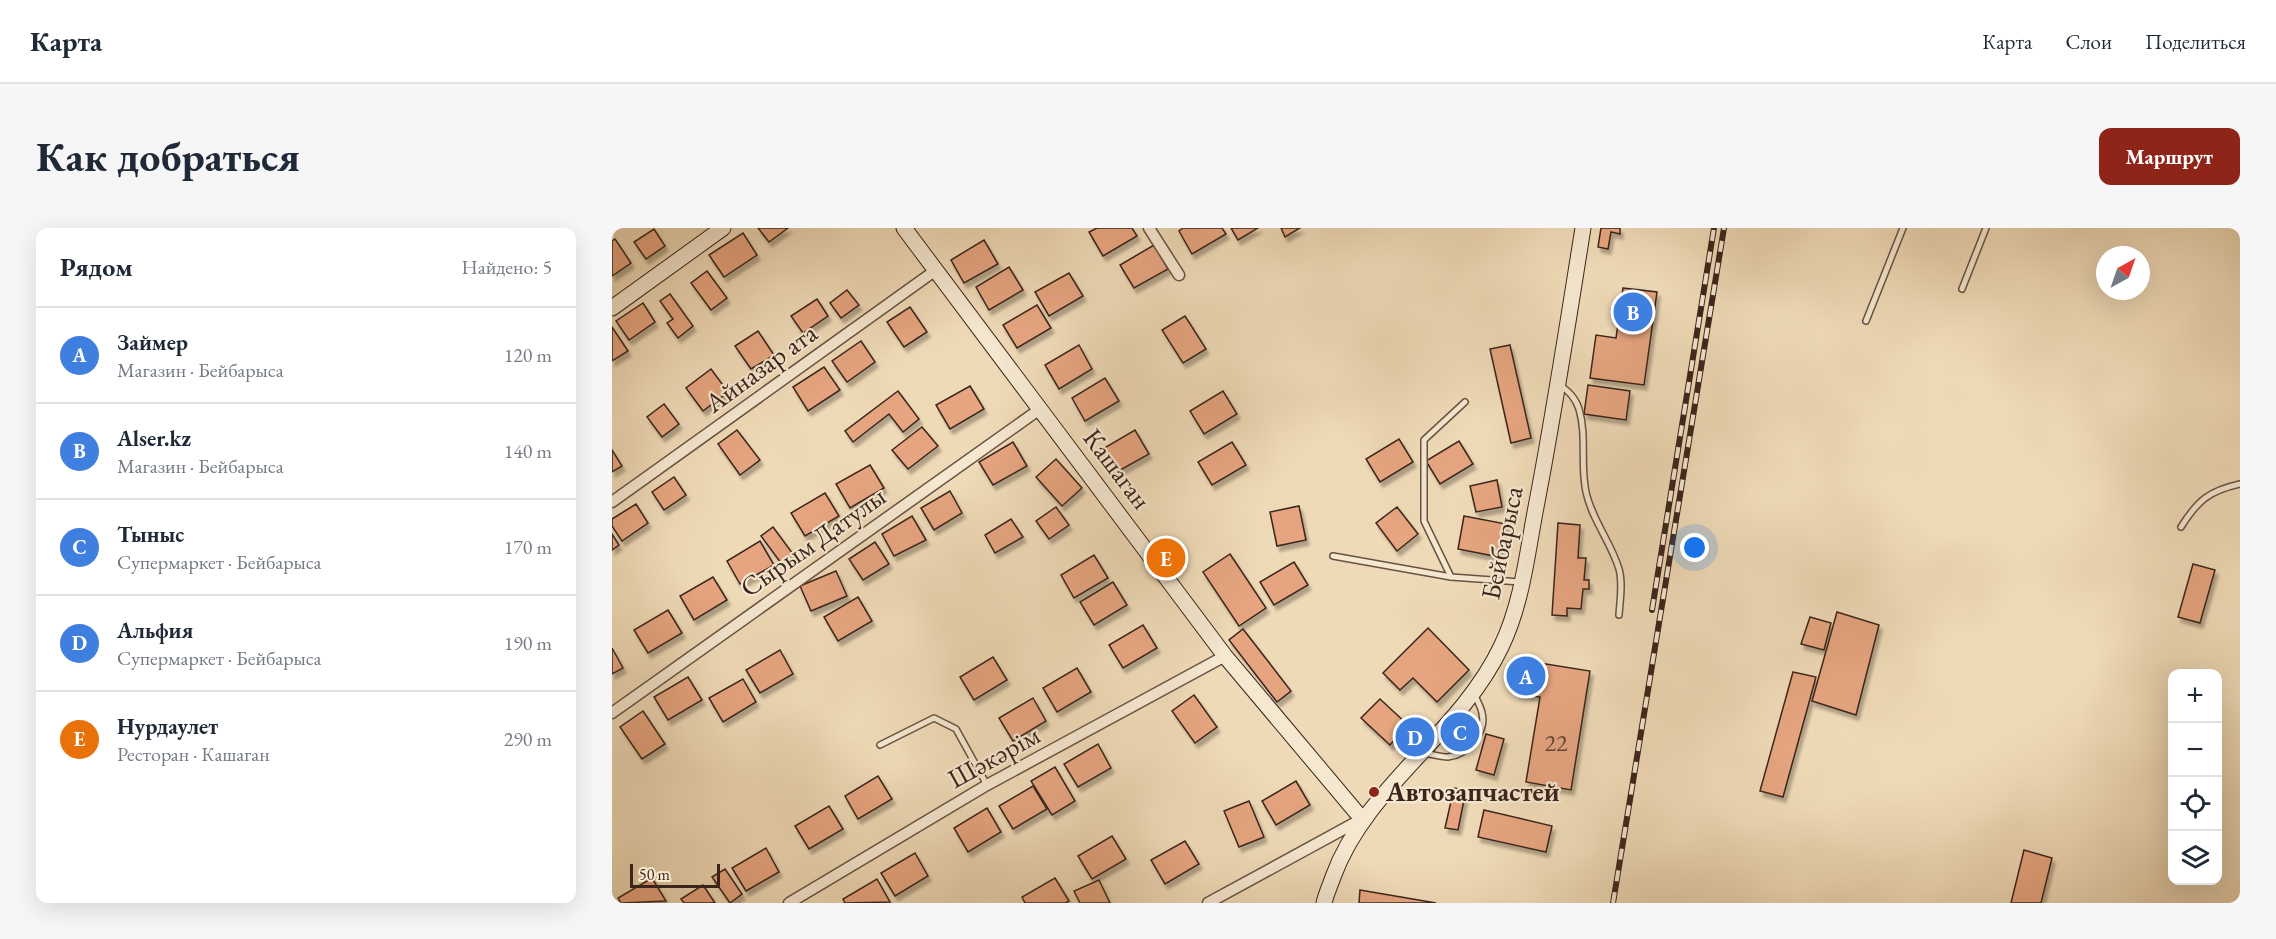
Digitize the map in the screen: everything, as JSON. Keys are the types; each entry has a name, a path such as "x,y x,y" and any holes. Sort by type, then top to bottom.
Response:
{"street":[{"path":"612,307 723,228"},
{"name":"Кашаган","path":"904,228 1225,656 1362,819"},
{"path":"1149,228 1179,275"},
{"name":"Бейбарыса","path":"1324,903 1339,860 1362,819 1474,694 1490,670 1512,619 1522,582 1583,228"},
{"name":"Айназар ата","path":"612,502 936,270"},
{"name":"Сырым Датулы","path":"612,713 1040,409"},
{"name":"Шәкәрім","path":"789,903 987,785 1225,656"},
{"path":"1208,903 1362,819"}],"lane":[{"path":"1866,321 1903,228"},
{"path":"1962,289 1986,228"},
{"path":"1558,383 1572,394 1579,409 1583,425 1586,492 1618,567 1621,581 1619,615"},
{"path":"1451,577 1424,522 1424,440 1465,402"},
{"path":"2181,527 2205,496 2219,488 2240,484"},
{"path":"1333,556 1451,577 1522,582"},
{"path":"1423,753 1447,757 1460,753 1475,740 1483,725 1482,713 1474,694"},
{"path":"880,745 934,718 956,729 987,785"}],"building":[{"path":"758,228 788,228 769,242"},
{"path":"1097,228 1132,228 1137,236 1103,256 1089,232"},
{"path":"1183,228 1222,228 1226,234 1192,254 1179,231"},
{"path":"1231,228 1258,228 1238,240"},
{"path":"1281,228 1300,228 1285,237"},
{"path":"1601,228 1620,228 1620,234 1611,232 1608,249 1598,247"},
{"path":"654,229 665,246 646,259 634,242"},
{"path":"743,233 757,255 724,277 709,255"},
{"path":"615,239 631,263 612,276 612,241"},
{"path":"984,240 998,264 964,283 951,260"},
{"path":"1154,245 1168,269 1134,288 1120,265"},
{"path":"1009,267 1023,290 989,310 976,287"},
{"path":"707,271 727,298 711,310 691,283"},
{"path":"1069,273 1083,296 1049,316 1035,292"},
{"path":"1623,288 1657,292 1644,385 1590,378 1596,335 1616,338"},
{"path":"847,290 859,305 841,318 830,303"},
{"path":"670,294 693,326 678,338 667,323 673,319 660,301"},
{"path":"817,299 828,316 803,333 791,316"},
{"path":"643,303 655,322 629,340 616,321"},
{"path":"1037,305 1051,328 1017,348 1003,325"},
{"path":"910,307 927,332 904,347 887,322"},
{"path":"1185,316 1206,349 1183,363 1162,330"},
{"path":"612,327 628,351 612,361"},
{"path":"758,331 774,355 751,369 735,346"},
{"path":"861,341 875,362 847,382 832,361"},
{"path":"1079,345 1092,369 1059,389 1045,365"},
{"path":"1510,345 1531,438 1511,443 1490,349"},
{"path":"824,367 840,390 808,411 793,387"},
{"path":"711,369 728,392 703,411 686,388"},
{"path":"1105,378 1119,401 1085,421 1072,398"},
{"path":"1588,385 1630,391 1626,420 1584,414"},
{"path":"970,386 984,409 950,429 936,405"},
{"path":"898,391 919,419 903,432 889,414 853,442 845,431"},
{"path":"1223,391 1237,414 1204,434 1190,411"},
{"path":"664,404 679,424 662,437 647,417"},
{"path":"922,427 938,446 908,469 892,450"},
{"path":"737,430 760,460 740,475 718,444"},
{"path":"1135,430 1149,454 1115,473 1101,450"},
{"path":"1399,439 1413,462 1380,482 1366,459"},
{"path":"1459,441 1473,464 1440,484 1426,461"},
{"path":"1013,442 1027,466 993,485 979,462"},
{"path":"1232,442 1246,465 1212,485 1198,462"},
{"path":"612,450 622,466 612,472"},
{"path":"1056,459 1082,488 1062,506 1036,477"},
{"path":"870,465 884,488 850,508 836,484"},
{"path":"674,477 686,495 664,510 652,492"},
{"path":"1497,480 1502,507 1476,512 1470,486"},
{"path":"950,491 962,513 934,530 921,508"},
{"path":"825,493 839,516 805,536 791,513"},
{"path":"636,504 648,523 622,541 612,526 612,519"},
{"path":"1299,506 1306,540 1277,546 1270,512"},
{"path":"1056,507 1069,525 1049,539 1036,521"},
{"path":"1397,507 1418,534 1397,551 1376,523"},
{"path":"912,516 926,540 894,556 882,534"},
{"path":"1464,516 1506,524 1499,557 1458,549"},
{"path":"1011,519 1023,537 995,553 985,535"},
{"path":"1558,523 1580,525 1578,558 1586,558 1584,580 1589,580 1589,589 1583,589 1581,609 1567,608 1567,616 1552,615"},
{"path":"773,527 793,554 781,563 761,536"},
{"path":"612,534 619,545 612,550"},
{"path":"760,541 774,565 740,584 727,561"},
{"path":"875,542 889,564 863,580 849,559"},
{"path":"1230,554 1266,608 1239,626 1203,572"},
{"path":"1094,555 1108,578 1074,598 1061,575"},
{"path":"1294,562 1308,585 1274,605 1260,582"},
{"path":"2193,564 2215,570 2200,623 2178,617"},
{"path":"836,571 847,596 811,611 800,586"},
{"path":"713,577 727,600 694,620 680,596"},
{"path":"1113,582 1127,605 1094,625 1080,602"},
{"path":"858,597 872,621 838,641 824,617"},
{"path":"668,610 682,633 648,653 634,630"},
{"path":"1837,612 1879,625 1856,715 1812,701"},
{"path":"1810,617 1831,623 1824,650 1801,644"},
{"path":"1143,625 1157,648 1123,668 1109,645"},
{"path":"1428,628 1469,670 1437,702 1413,678 1400,690 1383,673"},
{"path":"1243,629 1291,691 1277,702 1229,640"},
{"path":"612,648 623,668 612,674"},
{"path":"780,650 793,674 760,693 746,670"},
{"path":"993,657 1007,680 974,700 960,677"},
{"path":"1521,660 1590,671 1571,790 1526,782 1540,697 1517,693"},
{"path":"1077,668 1091,692 1057,712 1043,688"},
{"path":"1793,672 1816,677 1783,797 1760,791"},
{"path":"688,677 702,700 668,720 654,697"},
{"path":"743,679 756,702 723,722 709,698"},
{"path":"1194,695 1217,727 1195,743 1172,711"},
{"path":"1033,698 1046,721 1013,741 999,718"},
{"path":"1380,699 1408,725 1390,745 1361,718"},
{"path":"643,711 665,744 642,759 620,727"},
{"path":"1486,734 1504,739 1494,775 1476,770"},
{"path":"1098,744 1111,768 1078,787 1064,764"},
{"path":"1055,767 1075,801 1052,815 1031,781"},
{"path":"878,776 892,799 858,819 845,796"},
{"path":"1296,781 1310,805 1276,825 1262,801"},
{"path":"1033,786 1047,809 1013,829 999,806"},
{"path":"1454,788 1466,790 1458,830 1445,828"},
{"path":"1249,801 1264,837 1239,847 1224,811"},
{"path":"829,806 843,829 809,849 795,826"},
{"path":"987,808 1001,832 968,852 954,828"},
{"path":"1484,810 1552,826 1546,852 1478,837"},
{"path":"1112,836 1126,859 1092,879 1078,856"},
{"path":"1185,841 1199,864 1165,884 1151,860"},
{"path":"766,848 779,872 746,891 732,868"},
{"path":"2024,850 2052,858 2041,903 2011,903"},
{"path":"915,853 928,876 895,896 881,873"},
{"path":"725,869 742,894 730,903 712,877"},
{"path":"652,878 666,901 621,903 618,898"},
{"path":"1055,878 1069,901 1065,903 1025,903 1022,897"},
{"path":"877,879 890,902 845,903 843,899"},
{"path":"1099,880 1110,903 1080,903 1074,891"},
{"path":"703,885 715,903 684,903 681,899"},
{"path":"1360,890 1436,903 1359,903"}],"railway":[{"path":"1652,610 1714,228"},
{"path":"1613,903 1724,228"}],"place":[{"name":"Alser.kz","path":"1633,312"},
{"name":"Нурдаулет","path":"1166,558"},
{"name":"Займер","path":"1526,676"},
{"name":"Тыныс","path":"1460,732"},
{"name":"Альфия","path":"1415,737"},
{"name":"Автозапчастей","path":"1374,792"}]}
